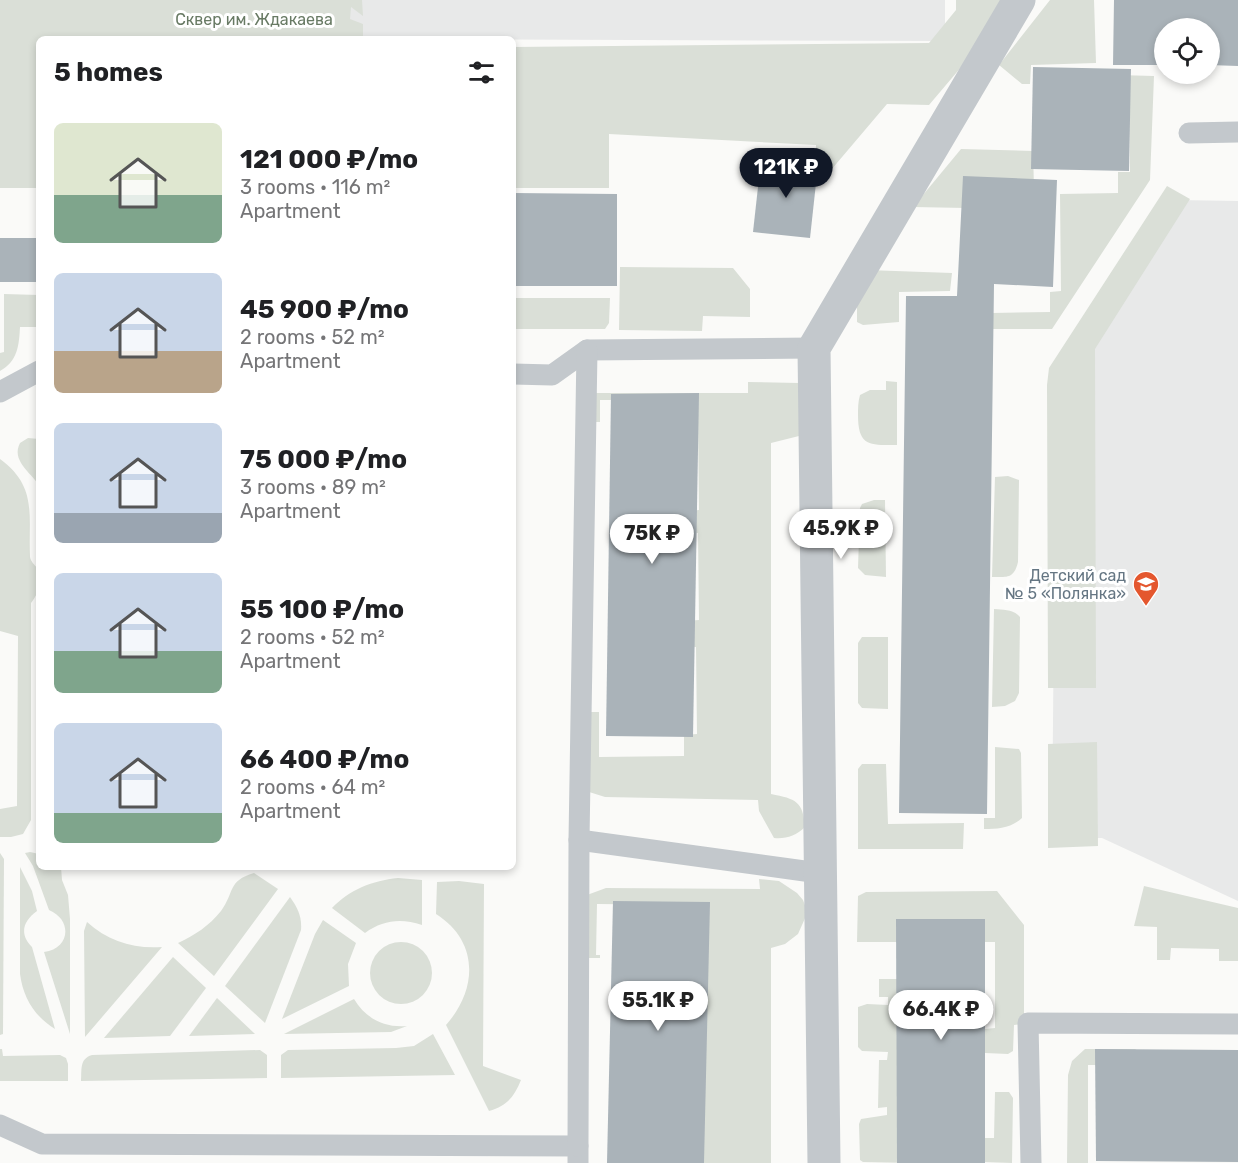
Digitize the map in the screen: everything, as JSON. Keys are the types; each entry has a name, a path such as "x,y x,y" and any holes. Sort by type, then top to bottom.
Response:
{"street":[{"path":"824,1163 814,348 1019,0"}],"lane":[{"path":"1189,133 1238,132"},
{"path":"516,374 552,375 587,350 814,348"},
{"path":"0,1125 42,1144 578,1155 579,840 587,350"},
{"path":"0,392 36,373"},
{"path":"579,840 819,873"},
{"path":"1031,1163 1028,1023 1238,1024"}],"shaded area":[{"path":"350,0 945,0 945,41 516,40 516,36 350,36"},
{"name":"Детский сад № 5 «Полянка»","path":"1176,200 1238,201 1238,901 1102,838 1052,838 1056,376"}],"green space":[{"name":"Сквер им. Ждакаева","path":"0,0 362,0 363,16 351,7 350,19 363,24 363,36 36,36 36,188 0,188"},
{"path":"956,0 1009,0 1007,13 929,105 887,104 820,183 815,172 816,145 609,134 609,188 516,188 516,47 929,43 956,10"},
{"path":"1050,0 1094,0 1096,63 1031,65 1030,84 1022,84 999,65"},
{"path":"1118,75 1154,76 1150,180 1052,329 992,329 992,313 1050,312 1050,292 1061,291 1060,194 1118,193 1118,172 1130,172 1129,89"},
{"path":"961,149 1033,151 1034,188 966,208 913,207"},
{"path":"1167,186 1190,199 1095,349 1096,688 1048,688 1047,385 1049,368"},
{"path":"620,267 733,268 750,289 750,317 703,316 702,331 619,330"},
{"path":"867,270 952,273 950,291 899,292 899,322 863,325 857,322 857,278"},
{"path":"4,294 36,295 36,327 20,327 14,357 0,371 0,353 4,352"},
{"path":"516,298 610,298 609,323 605,329 516,329"},
{"path":"886,381 897,382 897,445 873,444 863,439 860,433 858,407 860,395 870,390 886,390"},
{"path":"748,382 799,383 799,436 771,443 771,794 797,803 804,818 805,827 794,835 783,838 774,838 759,811 758,800 605,797 586,791 588,712 599,712 599,757 684,756 684,735 697,734 696,647 687,647 686,621 699,620 698,533 688,532 687,511 699,510 698,423 687,400 600,400 600,422 588,422 595,393 748,393"},
{"path":"28,438 36,439 36,481 20,460 18,449 20,443"},
{"path":"0,459 12,470 26,491 30,515 30,557 36,567 36,595 31,603 31,820 23,834 11,837 0,837 0,809 17,806 18,636 0,631"},
{"path":"1008,476 1019,480 1018,562 1014,572 1009,576 992,577 995,477"},
{"path":"874,500 885,500 886,577 865,575 858,568 860,508 862,504"},
{"path":"994,609 1011,611 1020,617 1019,693 1015,701 1005,706 992,707"},
{"path":"862,637 888,637 888,709 862,708 858,703 858,643"},
{"path":"1097,742 1098,846 1048,848 1048,744"},
{"path":"995,747 1019,749 1021,753 1022,818 1004,827 984,829 984,818 995,818"},
{"path":"862,764 886,764 888,824 964,823 963,849 858,849 858,769"},
{"path":"0,853 4,859 3,1034 0,1035"},
{"path":"25,853 36,853 36,870 61,870 62,880 68,895 70,1034 44,952 59,946 65,934 65,927 62,920 49,910 33,866"},
{"path":"20,867 32,891 37,911 28,919 24,933 32,947 55,1029 35,1012 27,998 20,974"},
{"path":"254,873 278,889 214,976 178,943 212,921 221,911 235,884 245,876"},
{"path":"398,878 422,880 422,925 407,921 392,921 365,933 332,908 346,896 362,887"},
{"path":"759,879 779,881 797,893 806,908 806,916 798,934 785,944 771,948 771,1163 695,1163 697,905 597,904 596,955 600,955 600,958 574,958 587,895 606,888 760,889"},
{"path":"459,881 484,884 483,1066 521,1080 509,1100 489,1111 446,1025 457,1011 464,996 469,966 460,938 450,925 436,914 437,882"},
{"path":"1144,886 1238,908 1238,961 1219,961 1219,949 1171,948 1170,960 1157,960 1157,927 1134,926"},
{"path":"997,891 1024,925 1024,1024 1014,1025 1013,1051 1008,1054 985,1053 985,1029 995,1028 995,942 857,942 858,896 866,892"},
{"path":"290,897 299,913 301,930 265,1023 225,986"},
{"path":"323,920 356,943 348,964 349,986 282,1019 315,934"},
{"path":"87,922 112,939 141,947 162,947 85,1037 84,931"},
{"path":"401,942 413,944 423,951 430,961 432,973 430,985 423,995 413,1002 401,1004 389,1002 379,995 372,985 370,973 372,961 379,951 389,944"},
{"path":"173,957 206,988 170,1036 104,1038"},
{"path":"879,979 911,979 911,1163 863,1162 860,1160 859,1124 861,1119 887,1115 887,1107 878,1108 879,1060 887,1060 888,1052 862,1051 858,1047 858,1007 867,1004 888,1005 888,997 879,997"},
{"path":"217,998 255,1034 189,1036"},
{"path":"354,999 364,1012 377,1021 384,1024 407,1026 391,1032 284,1034"},
{"path":"433,1034 455,1075 281,1078 281,1055 288,1050 396,1048 414,1046"},
{"path":"0,1049 2,1049 3,1056 60,1055 66,1058 68,1064 68,1081 0,1081"},
{"path":"1085,1049 1135,1049 1141,1053 1140,1065 1088,1065 1088,1163 1067,1163 1068,1075 1072,1061"},
{"path":"260,1050 267,1055 267,1078 81,1081 83,1062 92,1055"},
{"path":"995,1092 1009,1092 1013,1098 1012,1163 983,1162 984,1138 994,1138"}],"building":[{"path":"1114,0 1238,0 1238,66 1220,65 1220,18 1154,18 1154,65 1113,65"},
{"path":"1033,67 1131,69 1129,171 1031,169"},
{"path":"761,160 818,165 810,238 753,232"},
{"path":"963,176 1057,180 1053,287 994,284 987,814 899,813 906,296 957,296"},
{"path":"516,193 617,194 617,286 516,286"},
{"path":"0,238 36,238 36,282 0,282"},
{"path":"699,393 693,737 606,736 611,394"},
{"path":"613,901 710,902 704,1163 607,1163"},
{"path":"896,919 985,919 985,1163 897,1163"},
{"path":"1095,1049 1238,1050 1238,1162 1096,1161"}],"place":[{"name":"Детский сад № 5 «Полянка»","path":"1146,607"}]}
